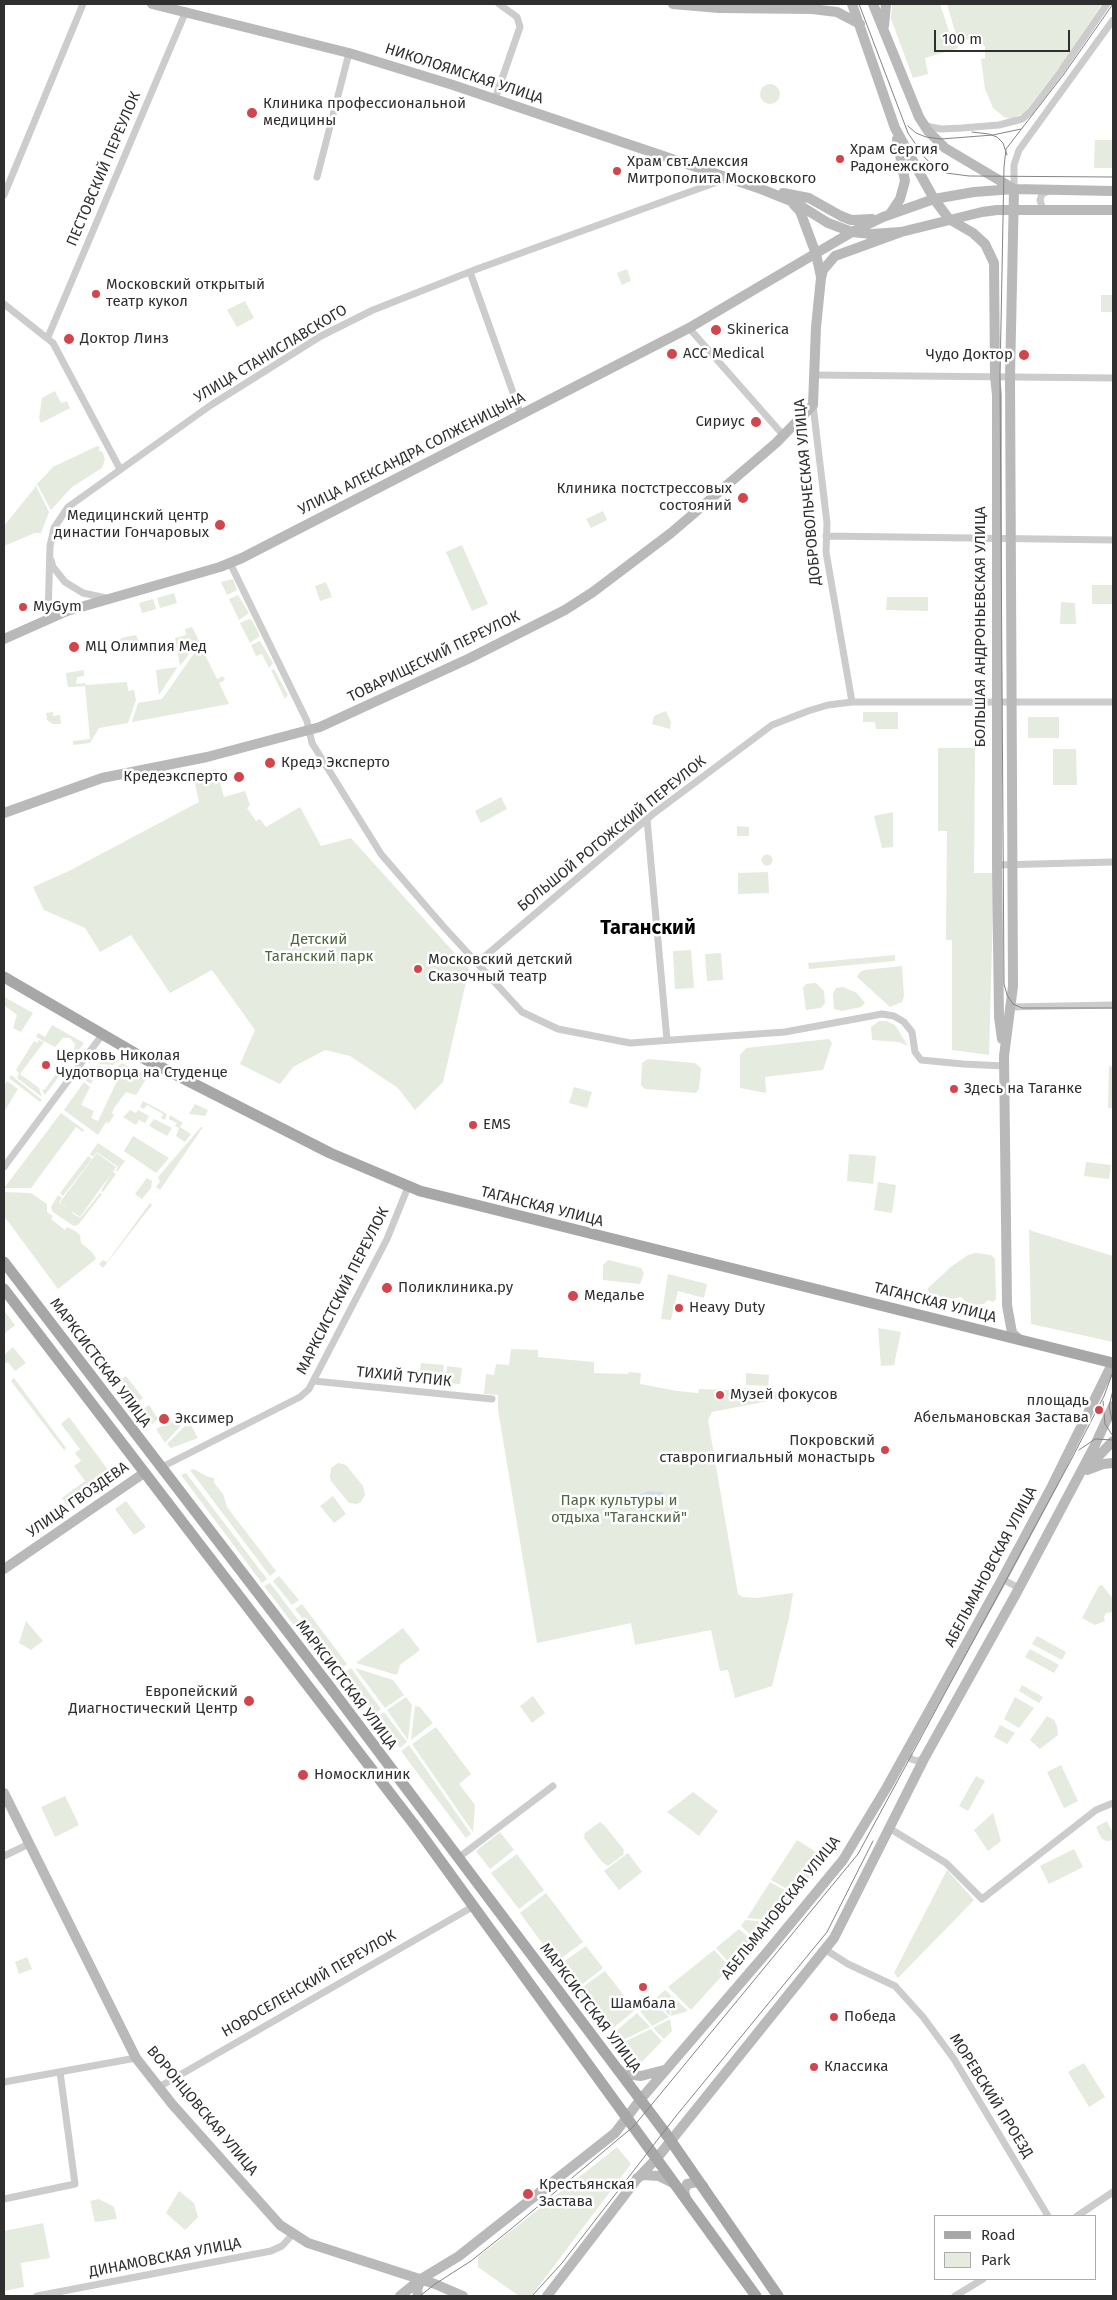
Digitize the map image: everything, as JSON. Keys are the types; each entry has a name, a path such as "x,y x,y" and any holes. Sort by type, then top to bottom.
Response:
{"main road":[{"name":"НИКОЛОЯМСКАЯ УЛИЦА","path":"152,4 350,53 495,98 761,189 793,203 828,223 852,232 871,234 901,232"},
{"path":"673,4 719,8 816,6 837,12 860,24"},
{"path":"852,4 895,128 905,181 900,200 886,216"},
{"path":"873,4 919,117 936,141 1014,190"},
{"path":"885,32 886,4"},
{"path":"895,128 934,199 949,220"},
{"name":"НИКОЛОЯМСКАЯ УЛИЦА","path":"761,189 813,200 852,220 865,221 886,216"},
{"path":"886,216 934,199 974,192 1014,190 1113,192"},
{"name":"БОЛЬШАЯ АНДРОНЬЕВСКАЯ УЛИЦА","path":"1004,1061 1009,1006 1013,986 1010,377 1012,210 1014,190"},
{"path":"793,203 800,211 816,254 821,278"},
{"path":"821,278 832,258 901,232 982,212 1012,210 1113,210"},
{"name":"УЛИЦА АЛЕКСАНДРА СОЛЖЕНИЦЫНА","path":"4,639 48,618 107,598 230,563 689,328 852,232 886,216"},
{"name":"БОЛЬШАЯ АНДРОНЬЕВСКАЯ УЛИЦА","path":"949,220 981,240 992,256 994,376 997,395 996,702 999,1017 1004,1061 1008,1315 1012,1333 1020,1340"},
{"name":"ДОБРОВОЛЬЧЕСКАЯ УЛИЦА","path":"814,405 814,375 821,278"},
{"name":"ТОВАРИЩЕСКИЙ ПЕРЕУЛОК","path":"4,812 102,778 207,756 310,731 464,661 565,610 593,592 664,538 784,436 814,405"},
{"name":"ТАГАНСКАЯ УЛИЦА","path":"4,977 102,1036 330,1153 408,1187 450,1200 569,1230 1113,1361"},
{"name":"МАРКСИСТСКАЯ УЛИЦА","path":"4,1262 160,1468 327,1683 671,2140 778,2296"},
{"name":"МАРКСИСТСКАЯ УЛИЦА","path":"4,1289 416,1827 647,2143 756,2296"},
{"name":"АБЕЛЬМАНОВСКАЯ УЛИЦА","path":"400,2296 421,2279 459,2256 615,2133 665,2070 768,1951 843,1860 909,1748 1002,1579 1052,1486 1113,1361"},
{"path":"547,2296 636,2179 657,2158 834,1938 926,1757 1079,1477 1113,1406"},
{"path":"1079,1477 1113,1441"},
{"path":"1079,1477 1095,1466 1113,1463"},
{"name":"УЛИЦА ГВОЗДЕВА","path":"4,1569 144,1473"},
{"name":"ВОРОНЦОВСКАЯ УЛИЦА","path":"4,1793 136,2058 159,2087 280,2225 292,2235 308,2243 421,2279 463,2296"},
{"path":"617,2069 626,2074 642,2076 665,2070"},
{"path":"636,2179 643,2175 659,2176 677,2186"},
{"path":"686,2198 684,2191 687,2184 697,2182 703,2186"},
{"path":"418,2296 417,2289 421,2279"}],"street":[{"path":"4,195 83,4"},
{"path":"495,98 520,27 517,16 500,4"},
{"path":"926,126 936,129 962,128 1018,121 1027,115 1042,97 1107,4"},
{"name":"ПЕСТОВСКИЙ ПЕРЕУЛОК","path":"48,337 186,12"},
{"path":"1014,190 1014,165 1019,150 1035,125 1062,93 1113,20"},
{"path":"317,177 350,53"},
{"name":"УЛИЦА СТАНИСЛАВСКОГО","path":"48,618 50,554 54,528 68,507 211,405 328,332 382,306 728,178"},
{"path":"1048,191 1042,194 1040,200 1042,207 1048,210"},
{"path":"470,272 520,415"},
{"path":"4,304 48,337 58,352 120,469"},
{"path":"689,328 784,436"},
{"path":"814,375 1113,378"},
{"name":"ДОБРОВОЛЬЧЕСКАЯ УЛИЦА","path":"814,405 827,524 826,552 852,702"},
{"path":"826,536 1113,540"},
{"path":"50,554 53,567 65,582 83,592 107,598"},
{"path":"230,563 310,731 312,743 381,854 443,926 522,1012 558,1029 630,1043 785,1032 882,1014 894,1016 904,1022 912,1032 915,1052 921,1060 1004,1061"},
{"name":"БОЛЬШОЙ РОГОЖСКИЙ ПЕРЕУЛОК","path":"481,966 484,958 647,819 772,726 828,705 852,702 1113,702"},
{"path":"647,819 667,1040"},
{"path":"997,865 1113,862"},
{"path":"1009,1006 1113,1005"},
{"path":"4,1167 102,1036"},
{"name":"МАРКСИСТСКИЙ ПЕРЕУЛОК","path":"160,1468 300,1397 309,1389 387,1239 408,1187"},
{"name":"ТИХИЙ ТУПИК","path":"314,1381 492,1399"},
{"path":"1002,1579 1019,1588"},
{"path":"909,1748 908,1754 914,1761 920,1761 926,1757"},
{"path":"458,1858 553,1786"},
{"path":"890,1828 946,1862 982,1899 1096,1810 1113,1803"},
{"path":"4,1856 29,1844"},
{"name":"НОВОСЕЛЕНСКИЙ ПЕРЕУЛОК","path":"159,2087 474,1906"},
{"name":"МОРЕВСКИЙ ПРОЕЗД","path":"826,1950 848,1964 895,1986 923,2017 954,2059 1047,2215"},
{"path":"4,2082 136,2058"},
{"path":"4,2199 75,2184 60,2072"},
{"path":"1078,2215 1113,2192"},
{"name":"ДИНАМОВСКАЯ УЛИЦА","path":"37,2296 271,2251 282,2246 292,2235"},
{"path":"955,2296 981,2280"}],"green space":[{"path":"892,4 940,4 952,40 959,48 925,58 928,74 913,78 891,19"},
{"path":"947,4 1102,4 1064,61 1025,112 1012,119 1004,117 993,108 985,89 981,59 985,58 985,47 981,42 978,43 976,38 961,41 956,35"},
{"path":"770,84 777,87 780,94 777,101 770,104 763,101 760,94 763,87"},
{"path":"1095,140 1113,140 1113,168 1094,168"},
{"path":"627,269 631,281 622,285 617,273"},
{"path":"1101,295 1113,295 1113,312 1101,312"},
{"path":"245,301 254,318 237,327 227,310"},
{"path":"55,391 61,403 67,401 70,408 41,423 39,418 42,398"},
{"path":"97,446 100,447 100,452 102,451 105,459 102,468 72,487 51,510 37,484 53,467"},
{"path":"36,486 49,512 41,533 35,533 4,546 4,526"},
{"path":"603,511 607,520 591,528 586,519"},
{"path":"462,545 488,604 472,611 446,552"},
{"path":"233,579 237,590 227,595 221,582"},
{"path":"326,582 332,597 320,601 315,586"},
{"path":"1092,585 1113,585 1113,604 1092,604"},
{"path":"174,593 177,603 160,608 157,598"},
{"path":"238,595 249,613 239,620 229,599"},
{"path":"887,597 928,597 928,611 886,610"},
{"path":"153,599 156,609 142,613 139,603"},
{"path":"1061,602 1075,603 1076,624 1060,624"},
{"path":"249,619 252,620 260,636 250,643 240,623"},
{"path":"192,627 199,641 180,666 175,638 186,635 185,629"},
{"path":"136,635 139,642 118,645 121,638"},
{"path":"260,641 273,663 269,668 262,654 256,656 251,645"},
{"path":"200,645 217,679 223,676 225,680 219,683 229,704 132,722 138,703 162,699"},
{"path":"177,668 159,695 156,670"},
{"path":"274,669 288,695 285,699 271,670"},
{"path":"84,670 84,676 77,677 76,684 127,682 128,691 134,690 136,700 128,723 99,728 90,743 73,745 73,741 90,739 85,686 68,687 66,673"},
{"path":"666,711 671,722 670,729 652,724 654,716"},
{"path":"53,712 53,716 60,715 61,724 53,724 47,720 46,713"},
{"path":"863,712 898,712 898,729 876,729 875,722 863,722"},
{"path":"1028,717 1059,717 1059,738 1028,738"},
{"path":"938,748 975,748 974,873 994,873 989,1055 952,1050 952,940 946,940 947,831 938,831"},
{"path":"1053,749 1076,749 1077,785 1053,785"},
{"name":"Детский Таганский парк","path":"216,769 224,797 245,791 250,805 247,808 256,821 260,819 266,827 300,807 321,846 351,838 469,969 443,1082 415,1110 398,1088 350,1056 325,1050 293,1067 280,1084 240,1064 255,1030 212,970 170,993 131,935 100,952 85,928 44,910 33,887 69,871 199,802 193,774"},
{"path":"501,797 507,809 481,823 475,811"},
{"path":"893,812 893,847 882,848 874,816"},
{"path":"737,826 749,827 749,836 737,836"},
{"path":"765,855 769,855 772,860 771,864 765,865 762,862 762,858"},
{"path":"768,872 769,893 738,894 738,873"},
{"path":"691,950 694,988 675,989 673,951"},
{"path":"721,953 723,980 707,981 705,954"},
{"path":"895,955 895,961 809,969 808,963"},
{"path":"902,966 904,996 902,1002 890,1007 857,977 860,972 865,970"},
{"path":"816,983 824,991 825,1003 821,1008 806,1010 803,988 806,984"},
{"path":"843,987 857,993 865,1003 861,1007 842,1011 834,1009 833,994 836,988"},
{"path":"4,997 33,1013 21,1032 13,1028 17,1015 4,1005"},
{"path":"879,1021 886,1021 895,1025 908,1046 899,1042 872,1040 871,1027"},
{"path":"52,1025 84,1043 71,1060 68,1058 74,1050 75,1044 70,1038 63,1038 55,1047 36,1037 38,1033 45,1037"},
{"path":"829,1039 832,1043 823,1070 765,1077 766,1093 740,1088 740,1055 746,1048"},
{"path":"39,1040 44,1042 20,1074 39,1088 42,1097 17,1078 19,1073 16,1070 34,1041 37,1043"},
{"path":"106,1053 119,1060 113,1065 99,1064"},
{"path":"648,1059 695,1063 701,1068 699,1089 696,1093 645,1089 641,1085 642,1063"},
{"path":"122,1063 148,1076 136,1095 126,1092 114,1108 112,1113 114,1115 109,1123 106,1122 98,1135 64,1110 84,1082 90,1087 81,1105 94,1111 91,1118 98,1121 119,1077 113,1073 115,1068"},
{"path":"63,1064 67,1066 45,1095 42,1090 45,1089"},
{"path":"96,1066 112,1068 110,1072 99,1068 91,1084 85,1080"},
{"path":"1109,1066 1113,1067 1113,1108 1108,1108"},
{"path":"11,1075 42,1100 40,1102 9,1078"},
{"path":"7,1081 18,1089 4,1112 4,1087"},
{"path":"574,1087 592,1092 587,1108 569,1103"},
{"path":"143,1101 167,1114 165,1120 161,1118 163,1114 147,1105 144,1109 140,1107"},
{"path":"195,1104 208,1110 205,1116 189,1114"},
{"path":"130,1110 136,1113 138,1110 149,1116 145,1123 139,1120 136,1125 123,1117"},
{"path":"61,1113 84,1130 83,1132 76,1127 31,1188 4,1188"},
{"path":"170,1115 183,1123 180,1127 191,1134 185,1142 176,1136 179,1128 175,1126 177,1123 169,1119"},
{"path":"154,1119 172,1128 167,1136 149,1126"},
{"path":"203,1127 160,1190 156,1187 160,1182 158,1177"},
{"path":"133,1136 169,1158 156,1173 124,1151"},
{"path":"98,1143 125,1161 117,1172 118,1167 97,1152 93,1157 90,1154"},
{"path":"97,1153 116,1167 113,1172 116,1174 103,1192 101,1191 111,1174 80,1217 72,1213 80,1218 100,1193 102,1194 79,1224 75,1226 53,1212 51,1207 58,1195 62,1198 59,1202 70,1212 60,1202"},
{"path":"849,1154 876,1156 873,1184 847,1181"},
{"path":"88,1156 92,1159 63,1196 60,1193"},
{"path":"1086,1162 1111,1165 1109,1179 1084,1176"},
{"path":"147,1178 152,1181 151,1188 142,1199 135,1194"},
{"path":"878,1182 896,1185 892,1213 874,1210"},
{"path":"4,1192 31,1193 47,1204 47,1212 53,1216 51,1219 65,1230 67,1227 80,1235 81,1243 92,1252 96,1259 58,1289 4,1216"},
{"path":"150,1203 152,1205 103,1268 99,1264 103,1260 107,1262"},
{"path":"1029,1230 1113,1256 1113,1342 1031,1324"},
{"path":"975,1253 991,1255 995,1259 996,1299 993,1302 988,1300 984,1304 976,1305 968,1303 961,1297 953,1299 931,1295 928,1288 952,1266 968,1255"},
{"path":"608,1260 641,1268 644,1273 640,1284 603,1280 603,1265"},
{"path":"668,1274 707,1284 704,1298 678,1291 671,1320 661,1319"},
{"path":"4,1311 15,1325 5,1333 4,1331"},
{"path":"878,1328 901,1332 894,1365 881,1366"},
{"path":"13,1347 26,1363 15,1371 8,1362 4,1364 4,1355"},
{"name":"Парк культуры и отдыха \"Таганский\"","path":"511,1349 538,1350 538,1357 594,1362 594,1373 641,1373 640,1384 677,1391 698,1393 699,1389 730,1390 735,1387 799,1395 712,1412 708,1420 738,1594 742,1597 756,1598 793,1593 789,1618 772,1686 735,1698 728,1670 720,1671 711,1630 635,1645 631,1623 537,1643 498,1410 498,1395 484,1394 486,1374 494,1375 496,1364 509,1365"},
{"path":"421,1363 444,1365 442,1383 419,1381"},
{"path":"447,1366 462,1368 460,1384 445,1383"},
{"path":"746,1373 769,1375 768,1386 746,1385"},
{"path":"126,1376 143,1398 136,1403 120,1380"},
{"path":"14,1378 66,1448 64,1450 11,1381"},
{"path":"149,1405 158,1419 152,1424 142,1410"},
{"path":"180,1416 184,1422 165,1443 156,1429 164,1425 166,1426"},
{"path":"69,1417 111,1474 68,1506 62,1498 85,1481 74,1466 81,1461 75,1453 80,1449 61,1424"},
{"path":"186,1425 187,1427 191,1425 198,1438 171,1448 167,1444"},
{"path":"338,1463 346,1465 363,1486 365,1495 361,1502 357,1504 349,1503 331,1481 331,1468"},
{"path":"194,1469 208,1477 214,1478 214,1483 223,1494 227,1507 276,1571 270,1576 190,1470"},
{"path":"186,1473 267,1579 262,1583 181,1475"},
{"path":"333,1496 346,1514 334,1523 320,1506"},
{"path":"126,1501 146,1527 134,1535 115,1509"},
{"path":"279,1576 299,1600 292,1605 273,1581"},
{"path":"270,1583 337,1671 332,1675 264,1586"},
{"path":"1102,1585 1113,1599 1113,1612 1106,1613 1105,1621 1095,1625 1082,1618 1099,1586"},
{"path":"302,1604 347,1664 341,1669 295,1609"},
{"path":"26,1621 43,1641 31,1650 19,1643"},
{"path":"403,1628 420,1650 400,1665 397,1675 356,1663"},
{"path":"1037,1636 1066,1652 1062,1660 1032,1644"},
{"path":"1030,1649 1059,1665 1054,1673 1025,1657"},
{"path":"351,1668 381,1709 375,1714 344,1673"},
{"path":"355,1668 393,1680 404,1695 385,1708"},
{"path":"1022,1685 1043,1697 1039,1703 1019,1691"},
{"path":"533,1696 545,1713 532,1723 520,1706"},
{"path":"406,1697 412,1705 408,1740 387,1710"},
{"path":"1015,1697 1034,1708 1019,1728 1004,1719"},
{"path":"415,1706 420,1707 433,1723 411,1740"},
{"path":"384,1712 407,1742 400,1748 377,1718"},
{"path":"1047,1716 1054,1720 1058,1735 1040,1749 1030,1740"},
{"path":"1000,1725 1015,1733 1007,1744 994,1737"},
{"path":"436,1727 471,1774 459,1784 475,1805 473,1832 412,1744"},
{"path":"409,1745 471,1834 466,1838 401,1751"},
{"path":"1061,1765 1078,1801 1064,1808 1047,1772"},
{"path":"976,1776 985,1781 968,1811 959,1806"},
{"path":"693,1792 718,1811 699,1836 667,1812"},
{"path":"65,1796 79,1825 55,1837 41,1807"},
{"path":"993,1813 1001,1841 988,1851 974,1830"},
{"path":"1107,1821 1111,1830 1113,1829 1113,1840 1106,1841 1101,1838 1096,1827"},
{"path":"600,1822 624,1850 623,1855 608,1866 602,1862 584,1838 585,1833"},
{"path":"500,1832 514,1850 490,1869 476,1851"},
{"path":"797,1840 824,1857 798,1895 771,1880"},
{"path":"1074,1849 1083,1867 1049,1884 1040,1866"},
{"path":"628,1853 642,1872 619,1890 604,1871"},
{"path":"517,1854 544,1890 519,1909 491,1873"},
{"path":"947,1870 974,1900 898,1978 894,1973"},
{"path":"770,1882 797,1897 776,1921 747,1918"},
{"path":"546,1893 583,1942 556,1962 520,1913"},
{"path":"745,1920 774,1922 768,1924 756,1935 756,1940 741,1926"},
{"path":"739,1929 753,1941 748,1942 732,1960 732,1966 716,1948"},
{"path":"586,1946 603,1968 576,1989 559,1965"},
{"path":"714,1950 730,1967 691,2010 668,1987"},
{"path":"27,1957 32,1969 19,1974 15,1962"},
{"path":"605,1971 635,2010 613,2028 604,2029 577,1991"},
{"path":"665,1990 671,1995 670,2016 654,2000"},
{"path":"672,1996 688,2011 671,2016"},
{"path":"652,2001 669,2017 652,2026 640,2011"},
{"path":"637,2013 650,2027 623,2040 616,2031"},
{"path":"670,2019 672,2031 664,2039 653,2028"},
{"path":"651,2029 662,2041 641,2063 624,2042"},
{"path":"1084,2063 1105,2097 1089,2107 1068,2072"},
{"path":"617,2147 631,2164 532,2295 519,2296 478,2267 478,2257"},
{"path":"179,2191 194,2203 198,2217 185,2230 166,2213"},
{"path":"99,2199 114,2207 117,2219 95,2222 90,2201"},
{"path":"43,2223 50,2258 21,2263 24,2287 4,2291 4,2231"}],"shaded area":[{"path":"648,1491 662,1492 665,1496 665,1501 661,1505 650,1508 636,1508 633,1504 635,1497"}],"tram line":[{"path":"859,4 908,133 925,158 934,166 946,173 969,176 1113,177"},
{"path":"1113,4 1064,74 1006,149 1004,167 1000,376 1004,984 1007,995 1013,1004 1022,1008 1113,1008"},
{"path":"908,126 916,133 926,137 941,139 993,135 1021,129"},
{"path":"972,132 997,137 1003,143 1007,155"},
{"path":"420,2296 471,2261 634,2126 858,1854 1071,1460 1104,1396 1113,1372"},
{"path":"1113,1390 1109,1406 1113,1425"},
{"path":"1103,1401 1105,1424 1113,1436"},
{"path":"1079,1450 1095,1439 1113,1440"},
{"path":"532,2296 562,2263 676,2116 827,1932 873,1841"}],"place":[{"name":"Клиника профессиональной медицины","path":"252,113"},
{"name":"Храм Сергия Радонежского","path":"840,159"},
{"name":"Храм свт.Алексия Митрополита Московского","path":"617,171"},
{"name":"Московский открытый театр кукол","path":"96,294"},
{"name":"Skinerica","path":"716,330"},
{"name":"Доктор Линз","path":"69,339"},
{"name":"ACC Medical","path":"672,354"},
{"name":"Чудо Доктор","path":"1024,355"},
{"name":"Сириус","path":"756,422"},
{"name":"Клиника постстрессовых состояний","path":"743,498"},
{"name":"Медицинский центр династии Гончаровых","path":"220,525"},
{"name":"MyGym","path":"23,607"},
{"name":"МЦ Олимпия Мед","path":"74,647"},
{"name":"Кредэ Эксперто","path":"270,763"},
{"name":"Кредеэксперто","path":"239,777"},
{"name":"Московский детский Сказочный театр","path":"418,969"},
{"name":"Церковь Николая Чудотворца на Студенце","path":"46,1065"},
{"name":"Здесь на Таганке","path":"954,1089"},
{"name":"EMS","path":"473,1125"},
{"name":"Поликлиника.ру","path":"387,1288"},
{"name":"Медалье","path":"573,1296"},
{"name":"Heavy Duty","path":"679,1308"},
{"name":"Музей фокусов","path":"720,1395"},
{"name":"площадь Абельмановская Застава","path":"1099,1410"},
{"name":"Эксимер","path":"164,1419"},
{"name":"Покровский ставропигиальный монастырь","path":"885,1450"},
{"name":"Европейский Диагностический Центр","path":"249,1701"},
{"name":"Номосклиник","path":"303,1775"},
{"name":"Шамбала","path":"643,1987"},
{"name":"Победа","path":"834,2017"},
{"name":"Классика","path":"814,2067"},
{"name":"Крестьянская Застава","path":"528,2194"}],"district":[{"name":"Таганский","path":"648,928"}]}
